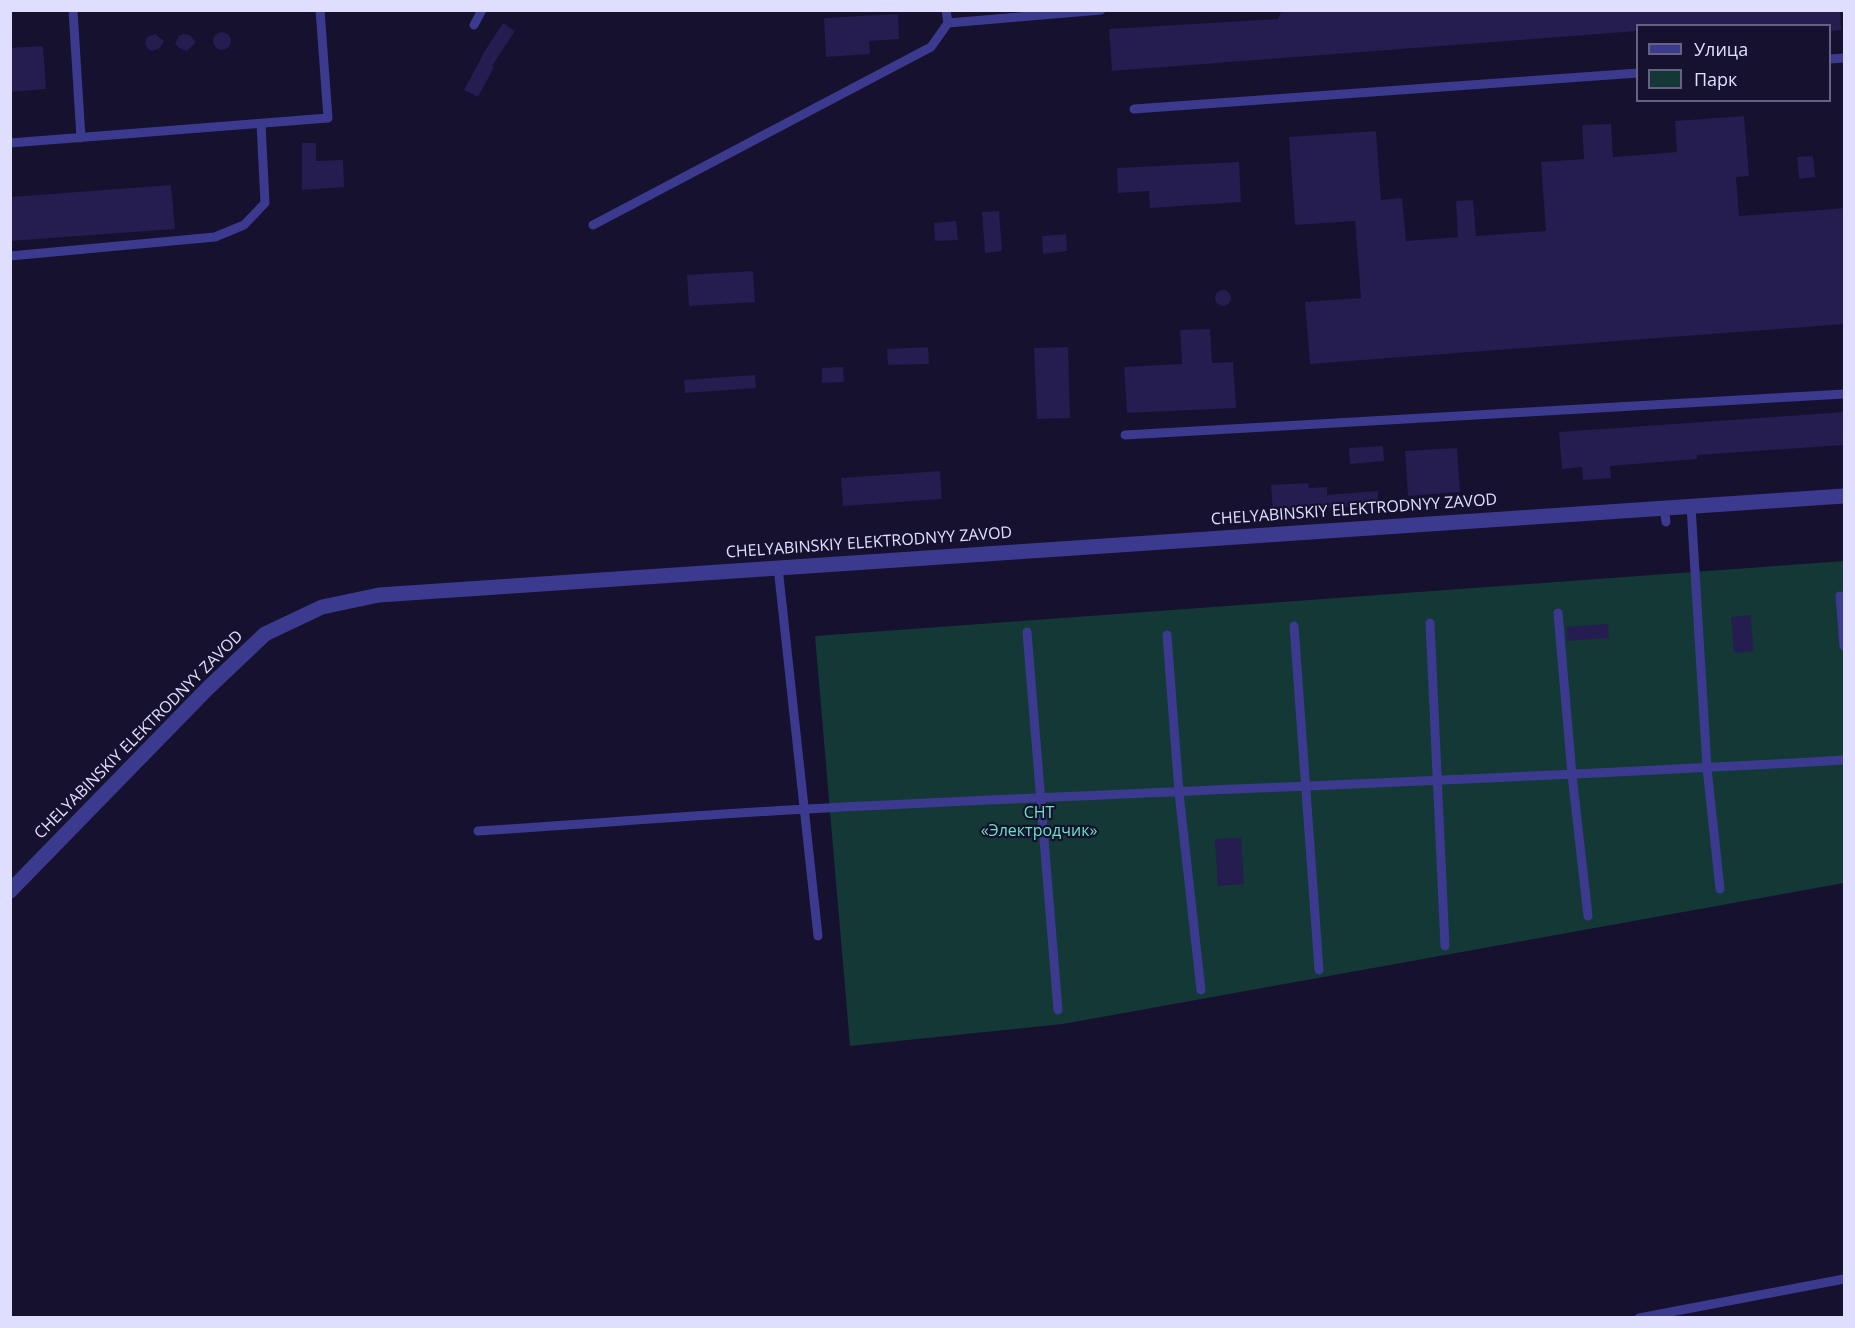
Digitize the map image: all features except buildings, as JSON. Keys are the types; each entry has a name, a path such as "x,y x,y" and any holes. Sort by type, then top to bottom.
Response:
{"street":[{"name":"CHELYABINSKIY ELEKTRODNYY ZAVOD","path":"10,891 207,689 265,634 322,608 379,596 778,567 1665,515 1691,506 1845,496"}],"lane":[{"path":"73,10 81,138"},
{"path":"10,143 328,118 320,10"},
{"path":"474,26 482,10"},
{"path":"593,225 931,46 948,23 946,10"},
{"path":"948,23 1101,10"},
{"path":"1134,109 1636,73"},
{"path":"10,256 214,237 244,225 265,203 261,124"},
{"path":"1125,435 1845,394"},
{"path":"1691,506 1707,768 1720,889"},
{"path":"778,567 818,936"},
{"path":"1840,596 1845,646"},
{"path":"1558,613 1572,775 1588,916"},
{"path":"1430,623 1445,946"},
{"path":"1294,626 1318,970"},
{"path":"1027,632 1058,1010"},
{"path":"1167,635 1179,793 1201,990"},
{"path":"478,831 805,809 1179,793 1304,785 1572,775 1845,760"},
{"path":"1639,1317 1845,1279"}],"green space":[{"name":"СНТ «Электродчик»","path":"1844,561 1844,883 1063,1024 850,1046 815,636"}]}
